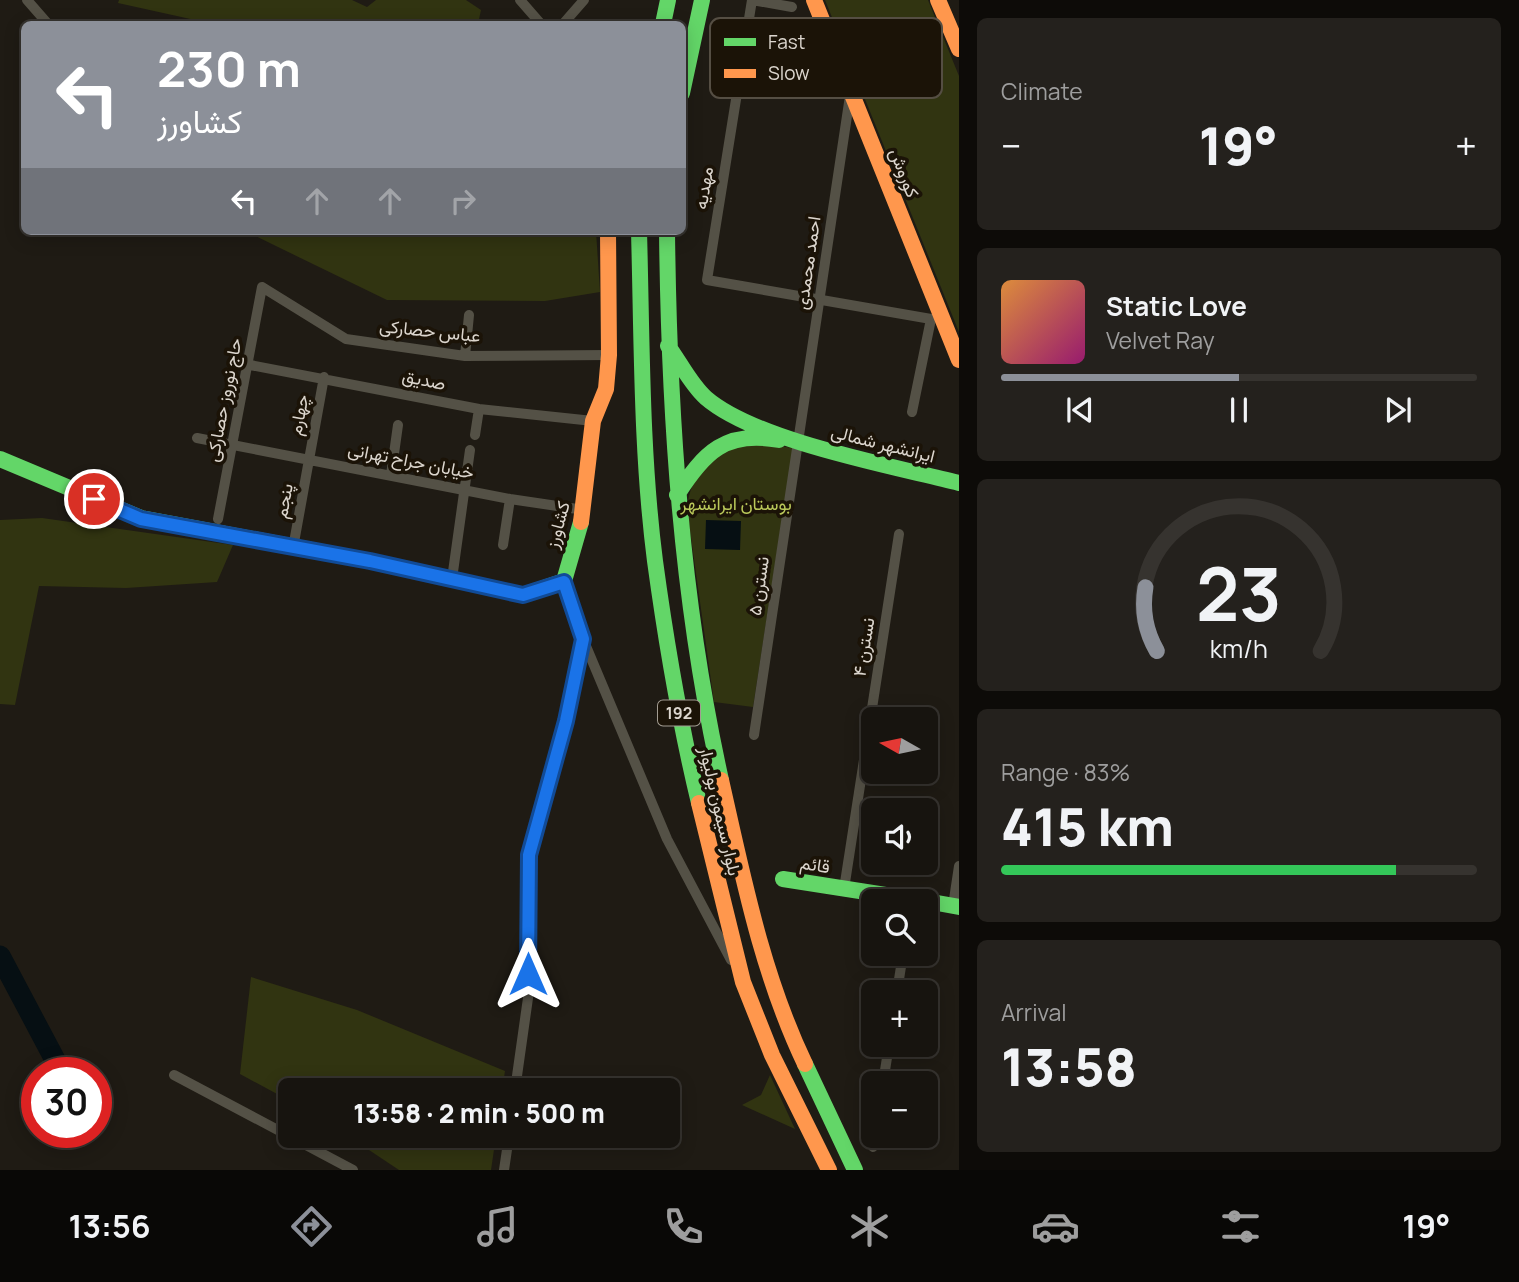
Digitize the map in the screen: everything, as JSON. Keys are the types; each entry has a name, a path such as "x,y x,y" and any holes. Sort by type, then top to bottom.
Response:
{"main road":[{"path":"664,21 668,0"},
{"path":"686,74 702,0"},
{"name":"کوروش","path":"814,0 821,18"},
{"path":"938,0 959,49"},
{"name":"کوروش","path":"854,98 959,360"},
{"name":"کشاورز","path":"564,582 584,510 593,421 606,389 609,355 608,235"},
{"name":"بلوار سیمون بولیوار","path":"639,235 645,428 655,561 686,748 743,982 772,1055 829,1170"},
{"name":"بلوار سیمون بولیوار","path":"667,235 668,346 677,495 698,659 757,939 788,1029 822,1107 855,1170"},
{"path":"668,346 694,386 718,408 798,442"},
{"path":"677,495 700,463 722,444 747,436 798,442"},
{"name":"ایرانشهر شمالی","path":"798,442 959,483"},
{"path":"0,459 141,519 523,595 564,582"},
{"name":"قائم","path":"783,879 861,892"},
{"name":"قائم","path":"938,904 956,906"}],"street":[{"path":"27,0 45,21"},
{"path":"520,0 538,21"},
{"path":"566,21 584,0"},
{"name":"مهدیه","path":"749,18 752,0 792,7"},
{"name":"مهدیه","path":"736,98 707,280 931,319 912,412"},
{"name":"احمد محمدی","path":"798,442 850,98"},
{"name":"عباس حصارکی","path":"262,287 346,339 465,356 609,355"},
{"name":"حاج نوروز حصارکی","path":"218,519 250,365 262,287"},
{"path":"465,356 469,315"},
{"name":"صدیق","path":"250,365 324,377 479,409 593,421"},
{"name":"چهارم","path":"309,459 324,377"},
{"path":"475,435 479,409"},
{"path":"391,475 398,425"},
{"name":"خیابان جراح تهرانی","path":"197,438 510,499 584,510"},
{"name":"نسترن ۵","path":"754,735 798,442"},
{"path":"452,579 470,450"},
{"name":"پنجم","path":"293,548 309,459"},
{"path":"503,545 510,499"},
{"name":"نسترن ۴","path":"844,889 899,534"},
{"path":"564,582 583,639 667,839 743,982"},
{"path":"517,1078 528,998 529,855 566,721 583,639"},
{"path":"956,906 959,866"},
{"path":"174,1075 353,1170"},
{"path":"504,1170 507,1148"}],"green space":[{"path":"119,0 352,0 367,7 376,0 466,0 481,10 479,21 199,21 118,3"},
{"path":"825,0 928,0 935,18 832,18"},
{"path":"942,34 959,76 959,332 865,98 942,98"},
{"path":"253,235 596,235 600,292 545,301 387,300"},
{"name":"بوستان ایرانشهر","path":"747,441 793,448 753,707 714,702 687,509 693,485 706,466 724,452"},
{"path":"42,518 233,545 217,582 126,588 39,586 15,705 0,704 0,520"},
{"path":"251,977 357,1010 505,1071 504,1078 278,1078 278,1095 240,1074"},
{"path":"770,1075 795,1129 742,1105 761,1095"},
{"path":"366,1148 494,1148 491,1170 399,1170"}],"shaded area":[{"path":"706,520 741,521 740,550 705,549"}],"waterway":[{"path":"0,956 54,1057"}],"traffic: fast":[{"path":"664,21 668,0"},
{"path":"686,74 702,0"},
{"path":"639,235 643,396 650,520 669,652 699,803"},
{"path":"667,235 674,438 680,507 696,644 721,780"},
{"path":"668,346 706,398 728,413 757,427 826,450 959,483"},
{"path":"677,495 697,467 718,448 744,438 779,440"},
{"path":"0,459 141,518 370,561 523,595 564,581 581,522"},
{"path":"783,879 861,891"},
{"path":"938,903 959,907"},
{"path":"805,1064 855,1170"}],"traffic: slow":[{"path":"814,0 821,18"},
{"path":"938,0 959,49"},
{"path":"853,98 959,360"},
{"path":"581,522 593,421 606,389 609,355 608,235"},
{"path":"721,780 765,960 805,1064"},
{"path":"699,803 743,982 772,1055 829,1170"}],"route":[{"path":"94,499 141,519 370,561 523,595 564,582 583,639 566,721 529,855 528,974"}]}
